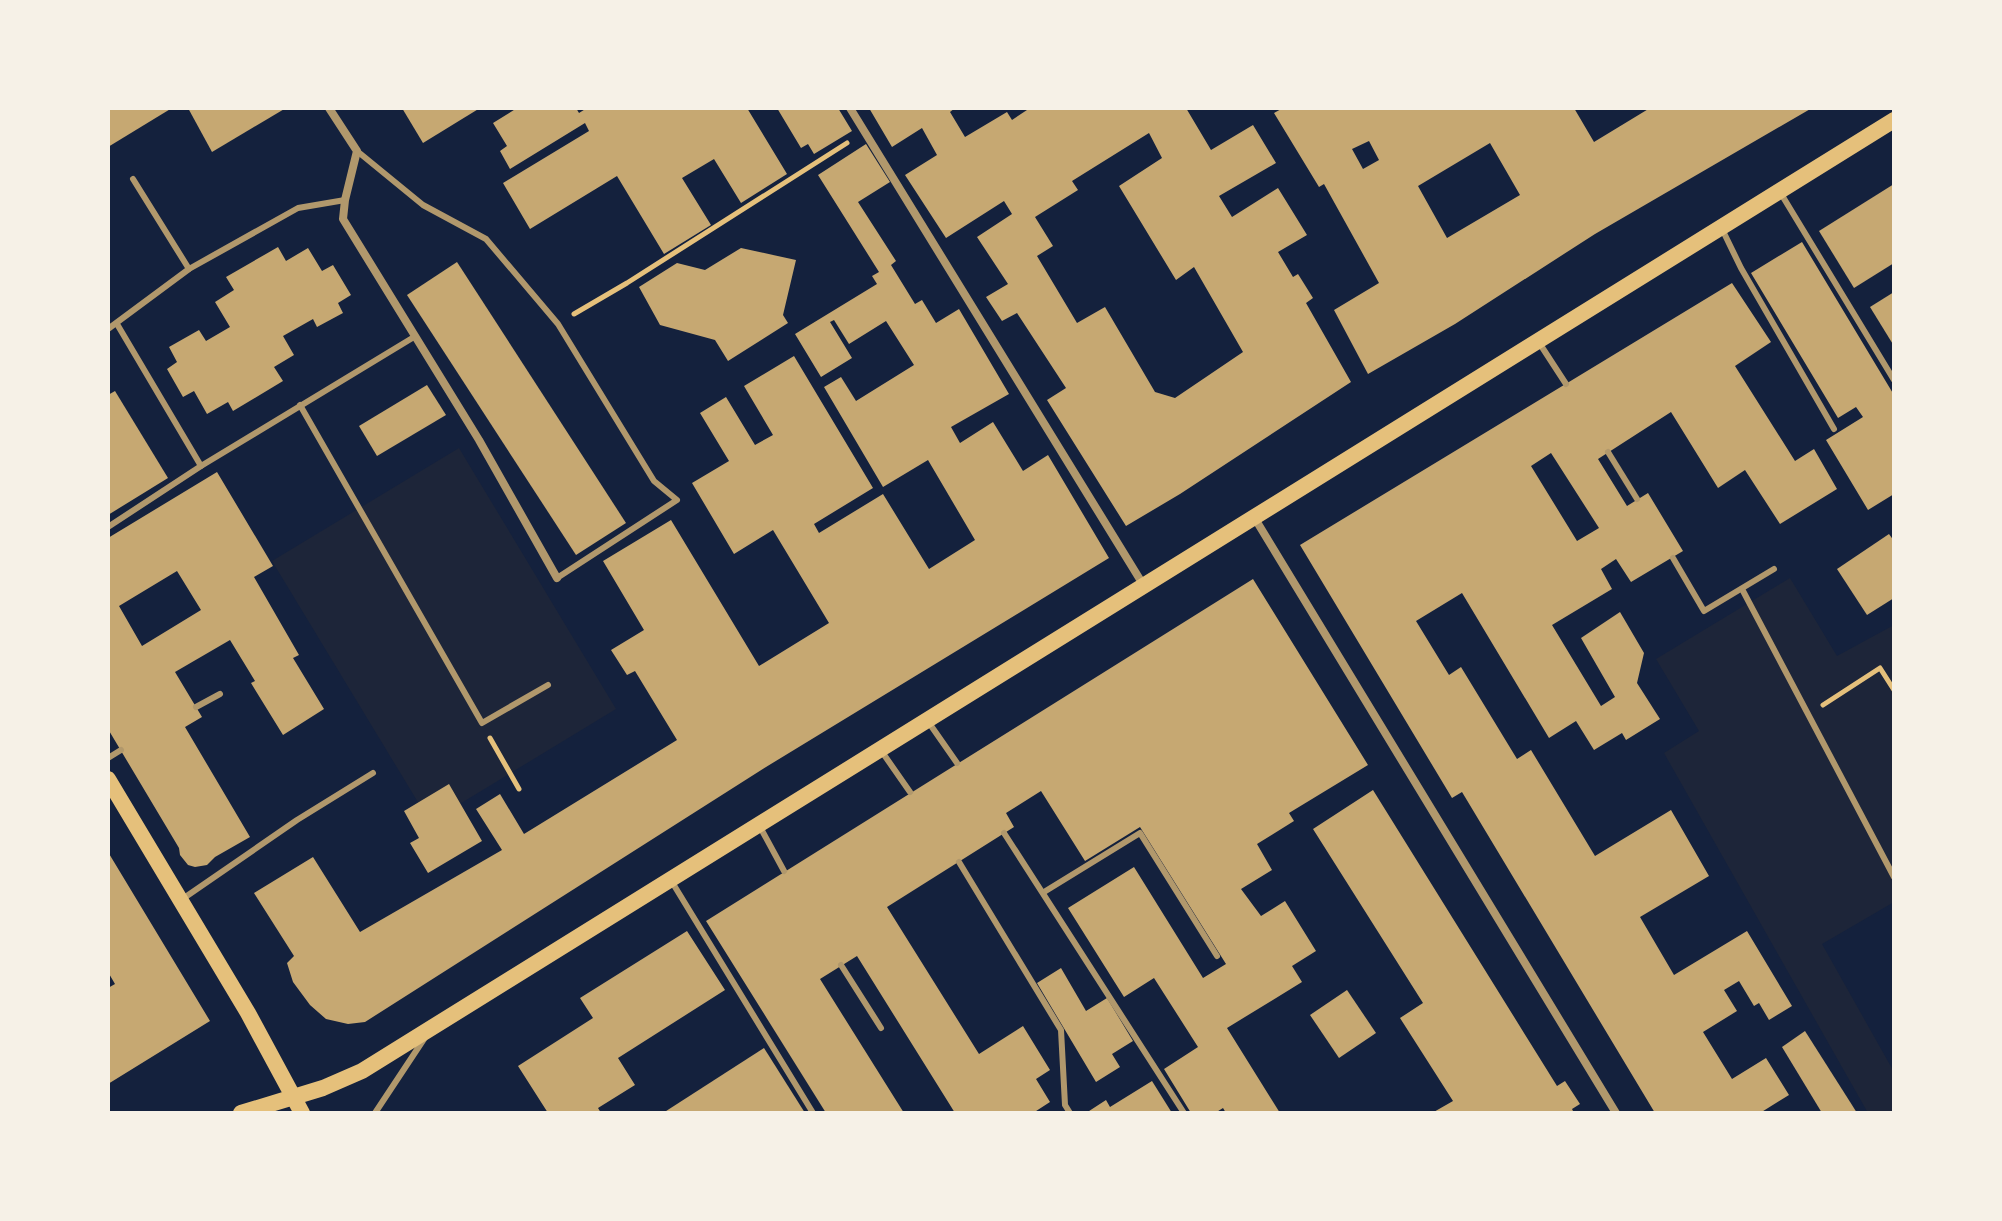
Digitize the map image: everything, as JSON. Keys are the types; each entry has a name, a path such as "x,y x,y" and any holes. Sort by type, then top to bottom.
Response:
{"main road":[{"path":"241,1113 362,1071 1894,120"},
{"path":"108,779 248,1013 302,1113"}],"street":[{"path":"329,108 357,151 343,219 479,440 557,578"},
{"path":"850,108 1144,586"},
{"path":"1254,517 1616,1113"}],"lane":[{"path":"357,151 423,205 486,239 558,324 654,481 677,500 557,578"},
{"path":"133,179 189,269"},
{"path":"1779,191 1894,380"},
{"path":"108,329 189,269 298,208 345,200"},
{"path":"1721,227 1741,268 1834,429"},
{"path":"117,324 201,466"},
{"path":"108,527 201,466 414,337"},
{"path":"1538,341 1566,384"},
{"path":"300,405 482,723 548,685"},
{"path":"1608,452 1637,499"},
{"path":"1673,558 1704,611 1774,569"},
{"path":"1742,589 1894,877"},
{"path":"196,707 220,694"},
{"path":"927,720 957,763"},
{"path":"880,749 910,792"},
{"path":"108,758 121,750"},
{"path":"181,900 297,820 373,773"},
{"path":"759,824 784,871"},
{"path":"1004,833 1184,1113"},
{"path":"1044,892 1140,833 1217,956"},
{"path":"959,862 1061,1030 1065,1105 1070,1113"},
{"path":"670,879 813,1113"},
{"path":"841,965 881,1028"},
{"path":"375,1113 432,1027"}],"path":[{"path":"558,324 865,132"},
{"path":"1808,715 1880,668 1894,690"},
{"path":"482,723 519,789"}],"shaded area":[{"path":"459,448 616,709 430,822 272,561"},
{"path":"1790,578 1837,656 1894,625 1894,902 1822,944 1894,1072 1894,1113 1868,1113 1664,753 1699,731 1656,659"}],"building":[{"path":"108,108 172,108 108,147"},
{"path":"188,108 286,108 212,152"},
{"path":"402,108 480,108 423,143"},
{"path":"517,108 576,108 579,113 587,108 747,108 787,174 741,203 714,159 682,178 711,225 664,254 617,176 530,229 503,183 589,131 585,123 510,169 500,151 507,146 493,123"},
{"path":"777,108 838,108 852,131 814,154 808,144 801,148"},
{"path":"869,108 955,108 950,112 965,137 1007,112 1012,120 1030,108 1186,108 1211,150 1253,125 1276,163 1219,196 1232,217 1278,188 1307,235 1278,252 1293,277 1298,274 1313,298 1306,303 1351,382 1126,526 1047,400 1066,388 1017,313 1002,321 986,297 1008,284 977,237 1012,214 1004,201 946,238 905,175 937,155 922,128 892,147","holes":["1149,133 1162,158 1119,186 1176,280 1194,267 1243,352 1175,398 1155,392 1105,307 1077,323 1037,256 1053,246 1035,217 1078,190 1072,181"]},
{"path":"1283,108 1574,108 1594,142 1650,108 1812,108 1595,234 1455,324 1368,374 1334,310 1379,283 1324,184 1319,187 1274,113","holes":["1369,141 1379,160 1363,169 1352,149","1490,143 1520,195 1447,238 1418,186"]},
{"path":"866,144 890,182 858,202 896,261 891,265 915,304 922,300 936,323 959,309 1009,394 951,427 960,443 993,422 1023,471 1048,455 1109,558 766,767 365,1022 348,1024 326,1019 310,1005 293,982 287,963 294,956 254,893 313,857 360,932 502,850 476,809 500,794 524,834 677,740 635,671 627,675 611,650 644,630 603,561 671,520 759,666 829,623 773,530 734,554 692,483 729,461 700,413 726,397 755,445 773,435 744,386 794,356 873,488 814,524 819,533 883,494 929,569 975,540 928,460 883,487 824,387 841,377 856,401 914,365 886,321 849,344 834,320 830,322 852,358 821,377 795,334 877,284 872,276 879,272 818,175"},
{"path":"1894,184 1894,263 1854,288 1819,231"},
{"path":"1802,242 1894,395 1894,494 1868,510 1826,440 1863,417 1856,407 1838,418 1751,273"},
{"path":"278,247 286,261 308,248 322,271 333,265 351,295 338,303 343,313 317,327 313,319 283,336 294,355 274,367 283,381 233,411 228,402 207,414 194,391 183,397 167,369 177,362 169,347 199,330 206,341 230,327 215,302 234,290 226,277"},
{"path":"741,248 796,260 783,315 788,323 728,361 715,340 660,325 639,287 677,263 705,270"},
{"path":"457,262 626,523 576,555 407,295"},
{"path":"1732,283 1771,342 1735,366 1795,461 1814,449 1837,489 1780,524 1745,470 1718,488 1671,412 1598,459 1627,506 1648,493 1683,551 1631,582 1616,559 1601,569 1612,589 1552,625 1601,706 1615,697 1581,638 1620,612 1644,653 1637,683 1660,719 1626,740 1622,733 1594,750 1576,721 1549,738 1462,593 1416,621 1449,675 1461,667 1517,759 1531,750 1595,856 1671,810 1709,876 1640,917 1674,975 1747,931 1792,1006 1769,1020 1759,1003 1754,1006 1739,981 1724,990 1737,1011 1703,1032 1732,1079 1766,1058 1789,1095 1760,1113 1655,1113 1462,792 1452,798 1300,545","holes":["1551,453 1599,528 1577,541 1531,466"]},
{"path":"1894,292 1894,346 1870,307"},
{"path":"427,385 446,415 377,456 359,426"},
{"path":"115,391 168,478 108,515 108,395"},
{"path":"217,472 273,566 254,577 299,655 293,658 324,709 283,735 251,683 255,681 230,640 175,672 202,717 185,727 250,837 207,865 188,865 180,855 179,848 108,729 108,538","holes":["177,571 201,610 142,646 119,606"]},
{"path":"1889,534 1894,541 1894,598 1867,615 1837,569"},
{"path":"1253,579 1368,765 1289,813 1294,821 1257,844 1272,870 1241,889 1261,916 1285,901 1316,951 1292,966 1302,982 1227,1028 1280,1113 1226,1113 1223,1108 1215,1113 1191,1113 1164,1069 1198,1047 1154,978 1124,997 1068,908 1134,867 1203,978 1226,964 1140,827 1085,861 1041,791 1006,813 1014,827 887,907 979,1054 1023,1026 1050,1070 1036,1079 1050,1102 1033,1113 955,1113 857,956 820,979 904,1113 826,1113 706,921"},
{"path":"449,784 482,841 428,873 410,843 419,838 404,811"},
{"path":"1373,790 1557,1086 1565,1081 1580,1104 1572,1109 1574,1113 1432,1113 1453,1101 1400,1018 1423,1003 1313,829"},
{"path":"108,852 210,1021 108,1084 108,988 115,984 108,972"},
{"path":"687,931 725,990 618,1058 635,1085 598,1108 601,1113 548,1113 518,1066 593,1018 580,998"},
{"path":"1061,968 1086,1011 1107,998 1133,1041 1112,1054 1120,1067 1096,1082 1037,983"},
{"path":"1347,990 1376,1033 1339,1058 1310,1015"},
{"path":"1805,1031 1857,1113 1822,1113 1782,1047"},
{"path":"764,1048 805,1113 663,1113"},
{"path":"1152,1081 1172,1113 1086,1113 1106,1100 1110,1107"}]}
